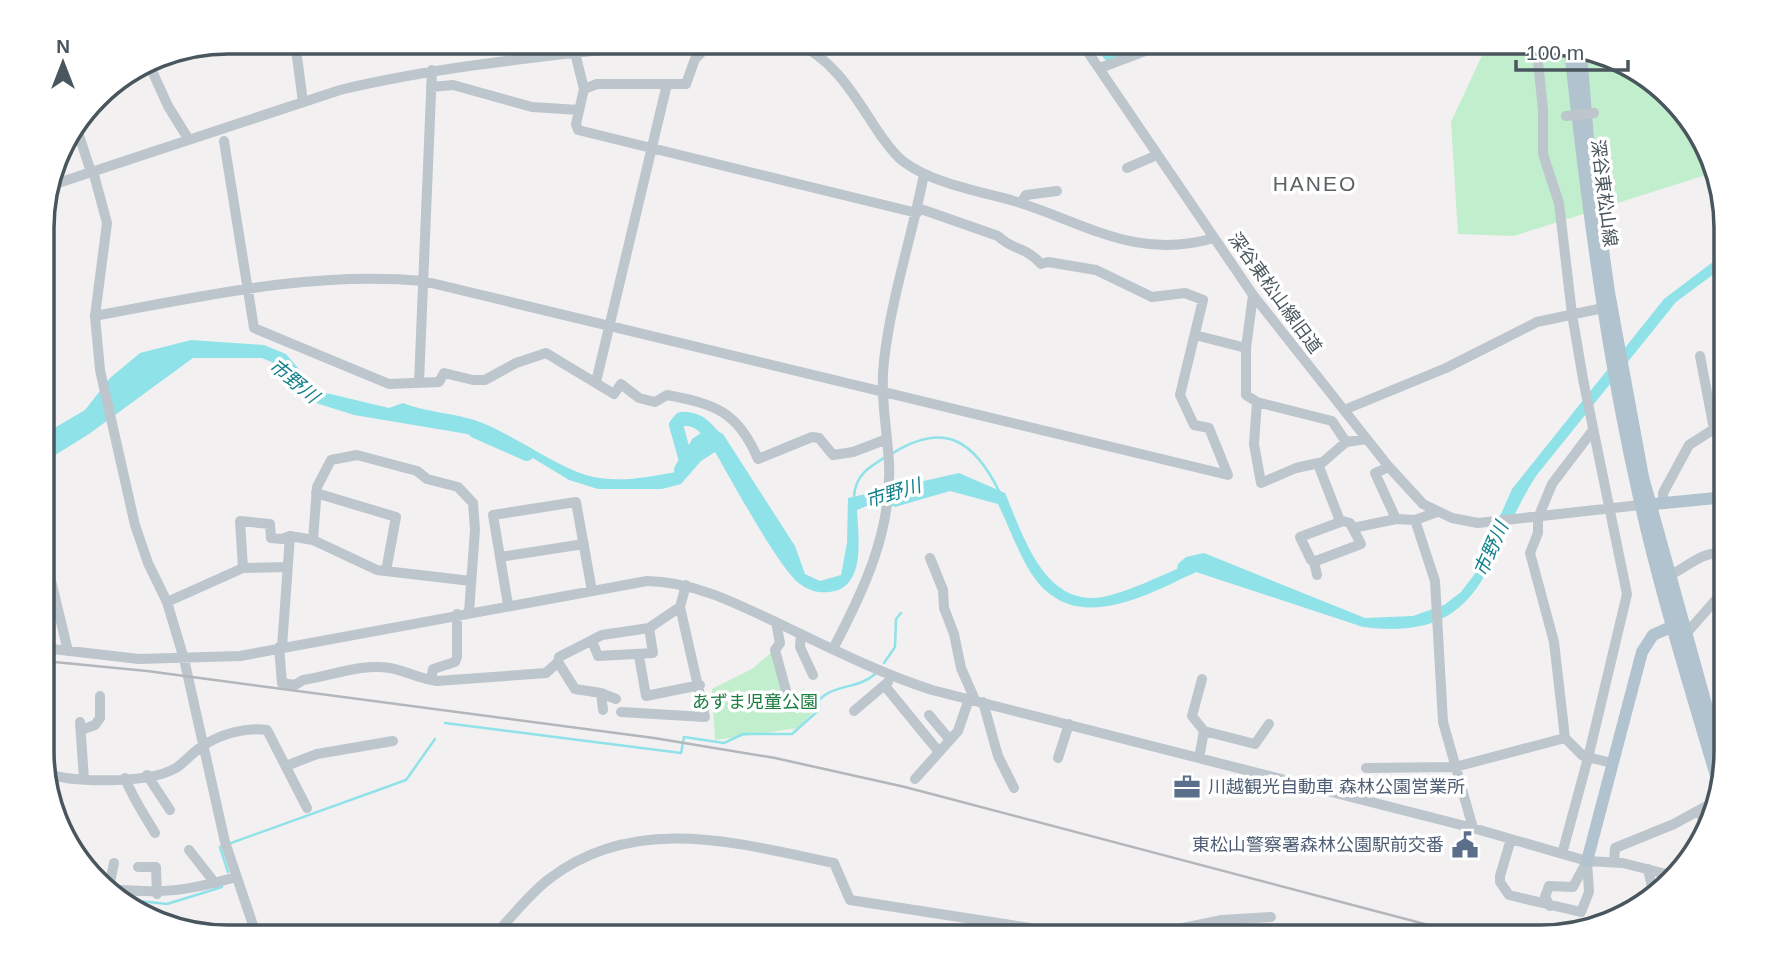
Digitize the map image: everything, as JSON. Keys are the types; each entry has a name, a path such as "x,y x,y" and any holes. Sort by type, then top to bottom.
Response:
{"main road":[{"name":"深谷東松山線","path":"1571,58 1603,308 1613,336"},
{"name":"深谷東松山線","path":"1582,59 1589,150 1613,336"},
{"path":"1613,336 1622,393 1680,628 1714,737"},
{"path":"1651,504 1714,498"},
{"path":"1651,504 1713,764"},
{"path":"1587,861 1642,652 1653,635 1680,628"}],"street":[{"path":"297,54 303,102"},
{"path":"60,182 352,87 432,70 567,54"},
{"path":"95,316 247,288 346,277 423,281 1228,475 1209,428 1194,425 1180,395 1203,300 1185,293 1152,297 1096,270 1048,262 1041,264 1028,250 1005,243 998,236 917,211 578,130 576,124 584,89 575,54"},
{"path":"584,89 597,84 686,84 695,59 700,54"},
{"path":"816,54 838,71 888,146 903,162 925,174 1021,203 1115,239 1175,244 1214,237"},
{"name":"深谷東松山線旧道","path":"1090,54 1253,295 1366,439 1423,504 1437,512 1478,523 1534,519"},
{"path":"1100,68 1137,54"},
{"path":"1537,54 1543,110 1543,153 1559,203 1572,314 1583,379 1607,510 1627,594 1562,854"},
{"path":"419,382 432,70"},
{"path":"152,71 168,106 189,140"},
{"path":"596,382 667,84"},
{"path":"431,86 453,85 532,107 579,110"},
{"path":"1566,116 1594,113"},
{"path":"80,138 107,223 95,316 102,376 112,425 135,525 148,563 167,602 184,659 226,844 253,925"},
{"path":"224,141 254,328 388,384 439,382 444,373 485,380 516,363 546,353 614,394 621,384 639,398 655,402 667,395 722,409 734,418 747,435 758,459 812,437 819,438 833,455 853,453 887,439"},
{"path":"1127,168 1157,155"},
{"path":"833,649 863,592 886,517 887,439 883,394 886,344 925,174"},
{"path":"1021,203 1026,195 1057,191"},
{"path":"1253,295 1244,390 1257,402 1332,421 1346,442"},
{"path":"1332,421 1345,411 1446,368 1537,322 1603,308"},
{"path":"1195,335 1246,348"},
{"path":"1534,519 1651,504 1663,493 1689,444 1714,429 1700,356"},
{"path":"1257,402 1254,444 1261,483 1296,468 1318,464 1346,442 1366,439"},
{"path":"1593,430 1552,484 1534,519 1538,533 1530,554 1554,642 1565,738 1588,758 1612,764"},
{"path":"313,540 316,493 331,460 357,455 458,487 473,503 475,530 469,612"},
{"path":"1318,464 1340,521"},
{"path":"1389,467 1375,473 1396,519"},
{"path":"316,493 396,517 386,571"},
{"path":"508,605 493,515 576,502 592,591"},
{"path":"1353,528 1396,519 1415,520 1437,512"},
{"path":"1415,520 1435,581 1443,722 1473,828"},
{"path":"243,568 240,521 270,524 271,538 290,536 313,540 365,567 471,581"},
{"path":"1314,562 1361,544 1350,523 1340,521 1300,537 1314,562 1317,575"},
{"path":"290,536 281,647 282,683 295,685 303,680 363,667 388,667 430,680 546,673 558,663 559,657 618,631 649,628 680,607"},
{"path":"500,557 584,544"},
{"path":"1668,576 1702,556 1714,554"},
{"path":"930,558 943,590 944,608 954,634 961,668 1013,788"},
{"path":"167,602 243,568 288,567"},
{"path":"54,649 139,659 240,656 647,581 686,585 729,600 893,676 976,700 1473,828 1587,861 1614,862 1663,873"},
{"path":"621,712 705,717 680,607 686,585"},
{"path":"54,594 68,651"},
{"path":"1680,628 1714,598"},
{"path":"430,680 433,669 454,662 457,657 457,614"},
{"path":"776,622 780,643 775,650 787,695"},
{"path":"592,641 598,656 639,656 653,653 649,628"},
{"path":"801,634 800,647 813,675"},
{"path":"639,656 646,696 699,685"},
{"path":"558,663 575,689 601,693 616,699"},
{"path":"854,711 893,676"},
{"path":"1202,680 1192,716 1204,731 1255,744 1269,723"},
{"path":"885,686 939,752"},
{"path":"601,693 603,710"},
{"path":"84,779 81,726 95,725 100,718 100,696"},
{"path":"915,779 958,731 976,700"},
{"path":"929,715 950,740"},
{"path":"1058,758 1069,724"},
{"path":"56,775 84,779 125,778 176,768 202,747 252,727 267,730 307,808"},
{"path":"1199,758 1204,731"},
{"path":"1367,768 1455,767 1565,738"},
{"path":"286,766 317,754 393,741"},
{"path":"147,775 170,810"},
{"path":"125,778 137,809 143,812 155,833"},
{"path":"1614,862 1615,848 1645,838 1703,809"},
{"path":"505,925 548,880 582,857 604,848 675,838 732,842 834,863 850,900 1007,924"},
{"path":"1511,839 1500,882 1509,895 1575,912 1584,908 1589,887 1587,861"},
{"path":"189,850 215,883"},
{"path":"1544,902 1551,885 1567,888 1575,886 1587,861"},
{"path":"111,879 114,863"},
{"path":"138,867 156,867 157,894"},
{"path":"1648,869 1651,884"},
{"path":"125,890 157,894 179,892 236,877"},
{"path":"1201,924 1271,917"}],"green space":[{"path":"1483,54 1540,54 1585,60 1617,72 1654,97 1671,114 1690,141 1705,175 1514,236 1458,234 1451,122"},
{"name":"あずま児童公園","path":"772,652 786,696 804,689 816,709 798,728 715,740 712,689 752,669"}],"water":[{"path":"1100,54 1125,54 1106,61"},
{"path":"1714,261 1714,274 1676,302 1536,476 1477,588 1459,608 1435,622 1404,628 1363,627 1196,572 1154,592 1109,606 1087,607 1067,603 1048,592 1031,573 998,504 950,491 895,507 881,500 857,510 859,544 852,578 845,586 835,591 816,592 800,584 780,561 715,452 701,461 681,484 662,489 598,489 569,480 503,440 354,415 316,403 276,364 262,358 193,358 89,434 55,455 55,428 85,410 110,378 140,353 191,340 264,345 286,354 318,391 389,408 403,403 474,420 498,430 561,465 597,478 631,479 676,472 692,439 710,427 723,434 795,546 805,574 820,581 841,575 847,543 848,498 959,473 1005,493 1020,530 1041,568 1054,583 1070,593 1089,598 1119,593 1177,569 1178,564 1186,557 1204,553 1365,618 1413,616 1444,605 1461,592 1474,575 1512,489 1664,299"}],"waterway":[{"name":"市野川","path":"681,470 686,461 676,425 681,419 698,422 719,443"},
{"name":"市野川","path":"475,431 527,454"},
{"path":"893,453 911,443 928,438 956,441 979,459 999,491"},
{"path":"854,497 860,477 887,456"},
{"path":"884,663 895,647 896,619 901,613"},
{"path":"445,723 681,753 684,737 724,743 743,734 792,734 819,710 819,700 825,695 862,682 875,674"},
{"path":"228,872 220,847 406,780 435,739"},
{"path":"142,901 167,904 222,887"}],"railway":[{"path":"54,662 147,671 654,738 775,758 905,787 1425,924"}],"place":[{"name":"川越観光自動車 森林公園営業所","path":"1187,787"},
{"name":"東松山警察署森林公園駅前交番","path":"1465,845"}],"district":[{"name":"HANEO","path":"1315,183"}]}
